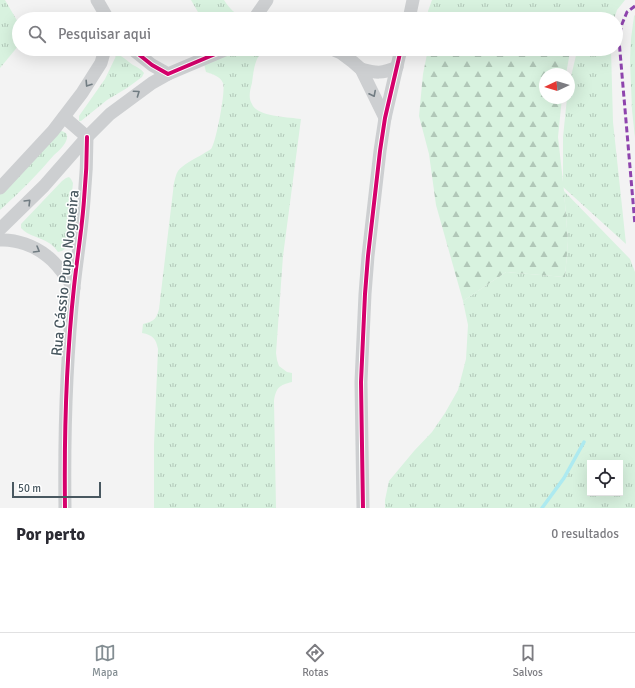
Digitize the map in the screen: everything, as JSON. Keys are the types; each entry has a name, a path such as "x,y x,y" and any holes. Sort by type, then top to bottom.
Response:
{"street":[{"path":"97,0 104,12"},
{"path":"410,12 413,0"},
{"path":"0,188 53,131 64,117 82,93 101,63 103,56"},
{"path":"141,56 152,65 168,74"},
{"path":"0,229 44,186 87,137 110,114 152,83 168,74 210,56"},
{"path":"345,56 361,69 385,118"},
{"path":"363,508 361,382 368,256 376,178 385,118 399,56"},
{"path":"361,69 386,72 397,67"},
{"path":"64,117 87,137"},
{"name":"Rua Cássio Pupo Nogueira","path":"65,508 64,447 69,351 74,288 84,200 87,137"},
{"name":"Rua Cássio Pupo Nogueira","path":"0,240 8,239 29,245 47,256 63,272 74,288"}],"green space":[{"path":"0,0 5,0 12,12 12,53 0,68"},
{"path":"191,0 224,0 234,12 198,12"},
{"path":"432,0 625,0 616,12 428,11"},
{"path":"635,15 635,138 630,61 631,39"},
{"path":"116,56 124,58 144,73 142,77 79,121 79,116 105,79"},
{"path":"202,56 260,56 255,65 250,91 251,102 260,112 282,117 301,119 283,256 276,353 279,366 287,372 292,373 292,382 284,384 277,390 274,401 276,508 154,508 154,445 158,349 153,338 142,333 143,324 154,320 159,309 176,175 183,166 211,149 218,127 224,88 223,83 218,77 206,72"},
{"path":"427,56 569,56 567,68 539,68 539,104 561,104 558,137 568,241 565,277 506,272 463,301 436,205 429,154 419,116 423,74"},
{"path":"576,56 611,56 613,122 626,244 563,187 563,137 566,104 575,104 575,68 573,68"},
{"path":"60,131 67,135 64,145 28,184 0,210 0,194"},
{"path":"69,177 73,183 66,248 58,252 54,247 42,239 24,231 21,228 21,224 62,181"},
{"path":"564,191 630,259 635,272 635,508 385,508 389,481 432,432 458,390 466,359 468,325 463,301 506,272 565,277 568,241"}],"waterway":[{"path":"542,508 564,478 584,442"}],"marked path":[{"path":"623,22 627,12 635,6"},
{"path":"620,56 635,225"}],"cycle path":[{"path":"141,56 152,65 168,74 210,56"},
{"path":"363,508 361,382 368,256 385,118 399,56"},
{"path":"65,508 65,425 67,370 71,315 85,192 87,137"}]}
